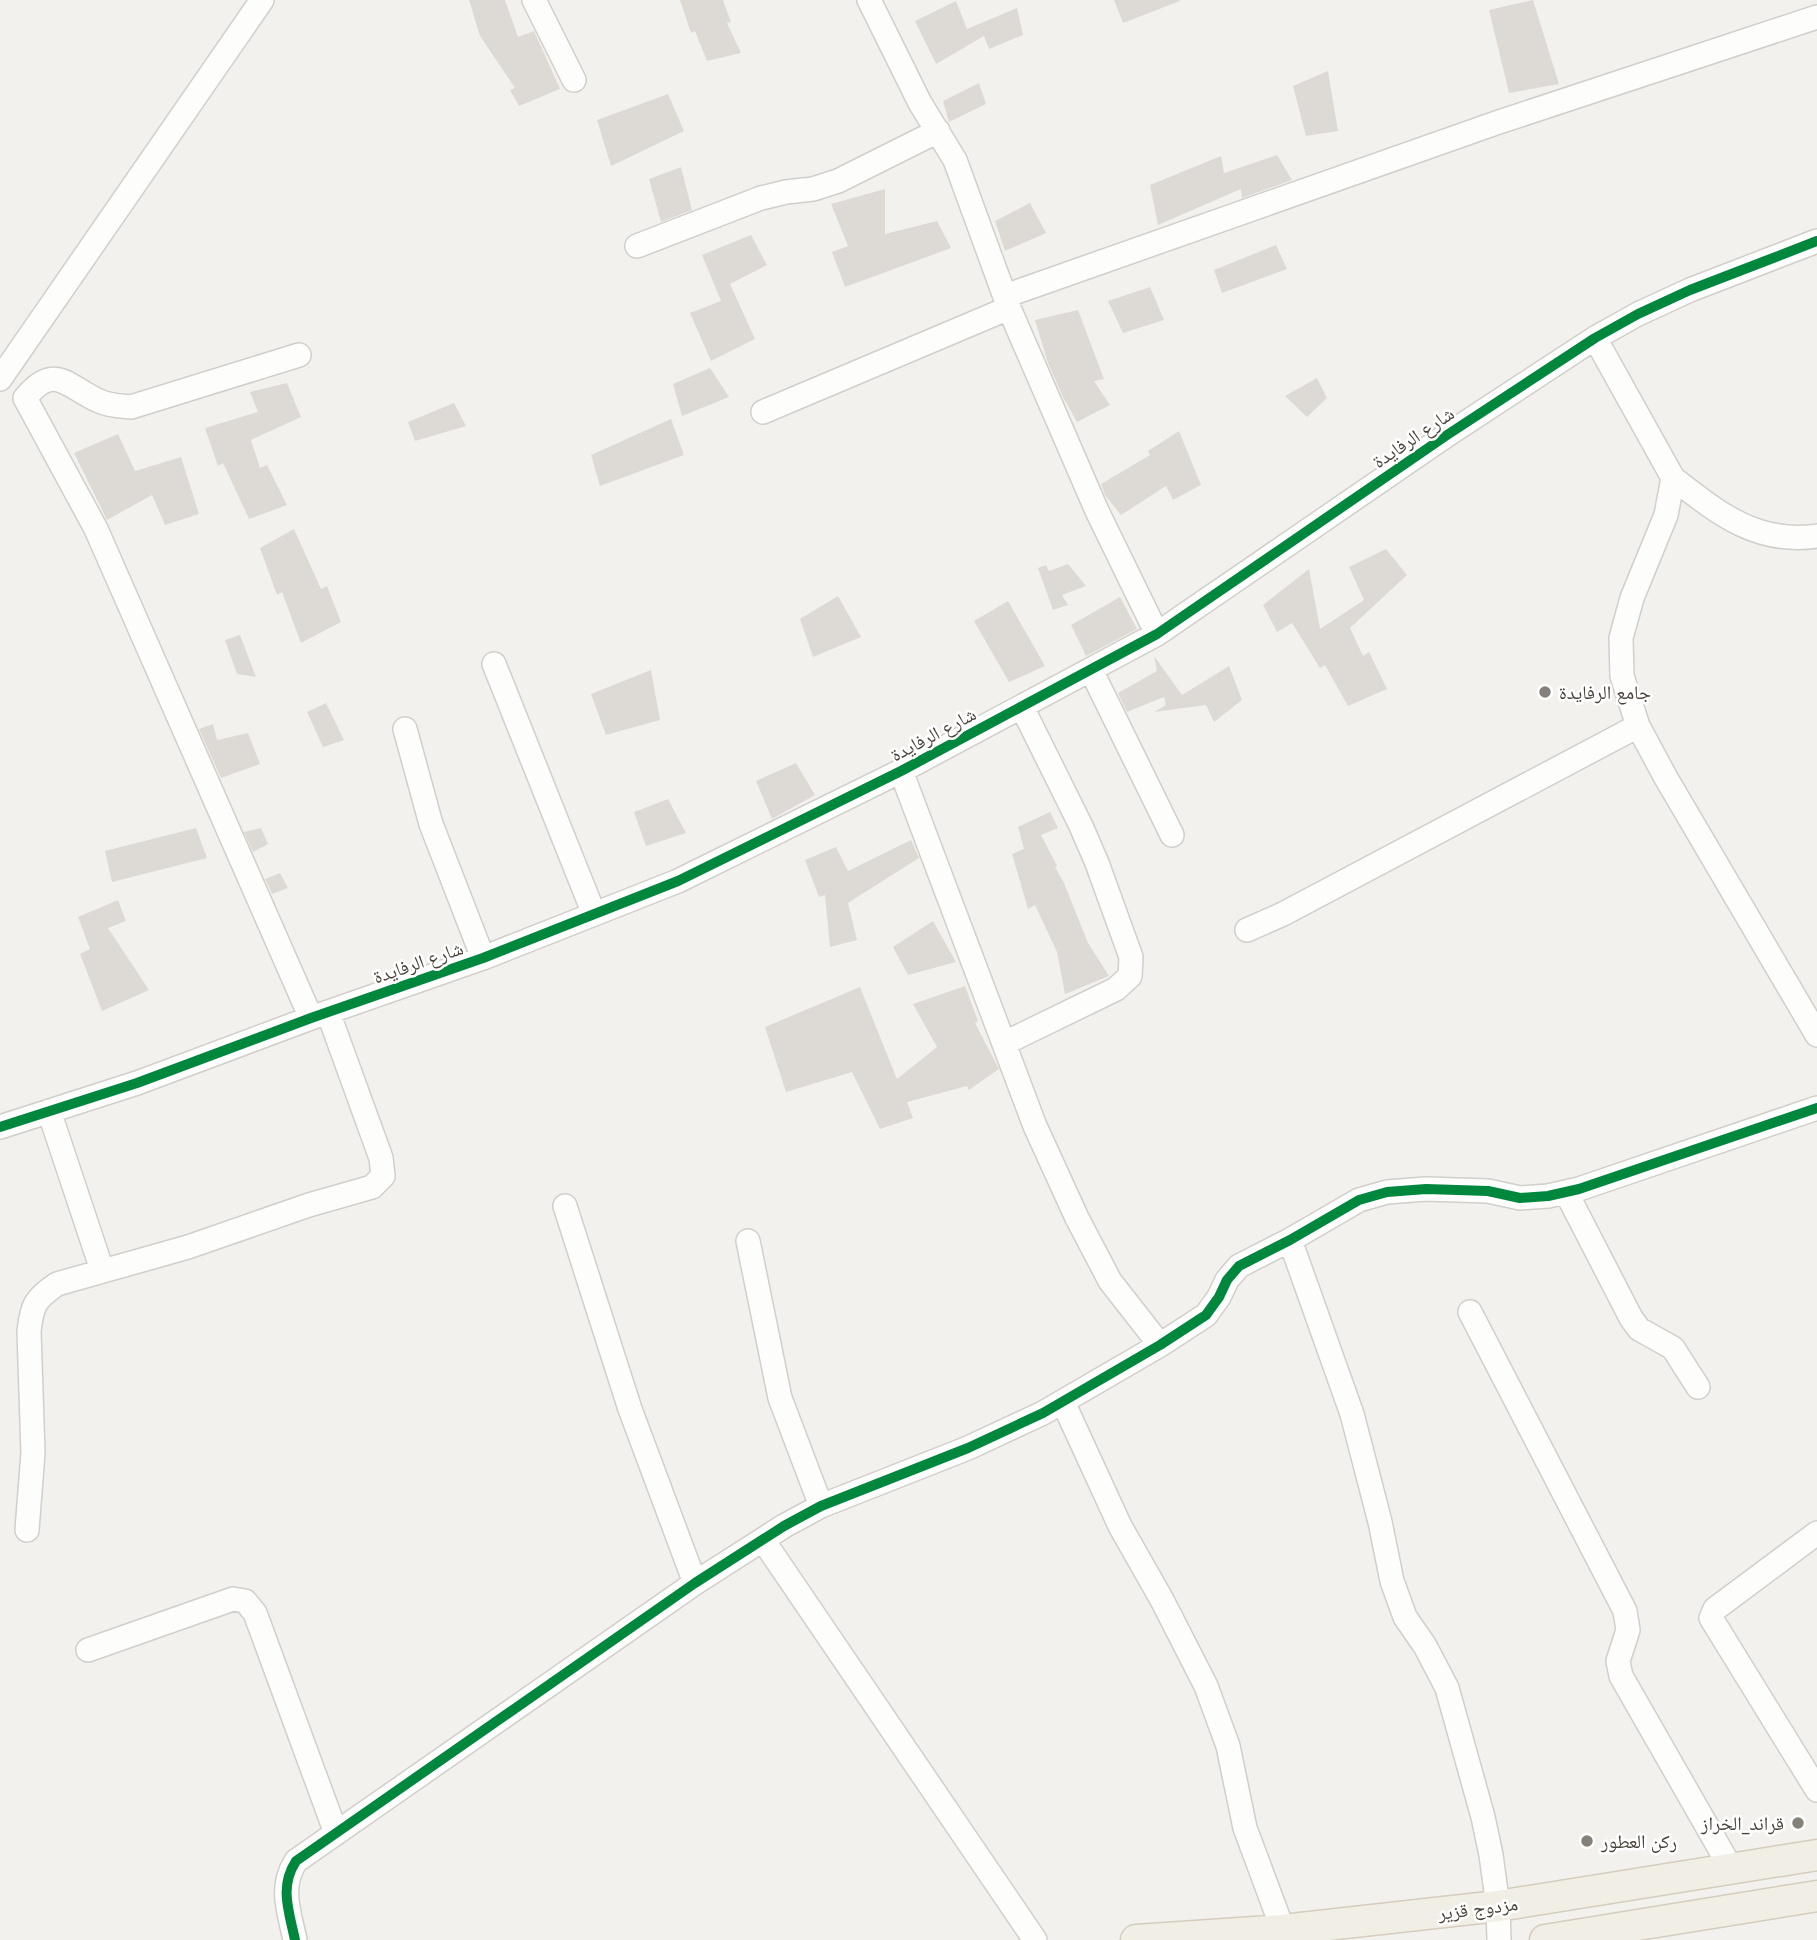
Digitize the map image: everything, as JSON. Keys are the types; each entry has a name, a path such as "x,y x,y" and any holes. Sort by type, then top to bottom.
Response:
{"main road":[{"name":"مزدوج قزير","path":"1136,1940 1283,1930 1498,1906 1817,1855"},
{"path":"1545,1940 1817,1896"}],"street":[{"path":"0,379 262,0"},
{"path":"534,0 574,80"},
{"path":"875,2 920,103 955,160 1007,302 1097,511 1157,634"},
{"path":"763,412 1007,302 1499,121 1817,17"},
{"path":"637,246 761,198 813,189 838,181 938,131"},
{"name":"شارع الرفايدة","path":"0,1127 136,1083 483,958 678,881 901,771 1157,634 1447,435 1595,338 1690,290 1817,240"},
{"path":"1595,338 1673,478 1730,520 1756,531 1788,539 1817,536"},
{"path":"25,398 47,379 56,378 112,406 131,407 299,355"},
{"path":"0,392 25,398 96,529 319,1015 382,1158 383,1176 372,1187 309,1205 188,1248 57,1284 40,1296 31,1311 29,1331 33,1453 27,1530"},
{"path":"1673,478 1666,515 1632,598 1621,638 1622,676 1638,726 1666,778 1817,1034"},
{"path":"494,664 594,914"},
{"path":"1091,670 1172,835"},
{"path":"1005,1043 1116,989 1130,976 1131,957 1082,826 1022,708"},
{"path":"1247,930 1295,908 1638,726"},
{"path":"405,729 431,824 483,958"},
{"path":"901,771 1035,1126 1077,1218 1110,1280 1160,1345"},
{"path":"295,1940 286,1893 287,1874 296,1861 695,1583 784,1526 821,1506 968,1448 1063,1402 1160,1345 1206,1315 1238,1266 1359,1200 1387,1192 1447,1189 1488,1191 1520,1198 1566,1192 1817,1108"},
{"path":"49,1111 102,1270"},
{"path":"1566,1192 1631,1318 1639,1329 1673,1348 1698,1387"},
{"path":"565,1206 630,1409 695,1583"},
{"path":"1290,1240 1352,1414 1392,1581 1405,1617 1425,1646 1447,1688 1491,1855 1498,1906 1499,1940"},
{"path":"748,1241 780,1398 821,1506"},
{"path":"1469,1312 1625,1611 1628,1630 1618,1661 1621,1676 1732,1870"},
{"path":"1063,1402 1120,1526 1206,1686 1228,1746 1245,1828 1283,1930"},
{"path":"1817,1533 1715,1609 1711,1618 1817,1790"},
{"path":"763,1540 1034,1940"},
{"path":"88,1650 233,1599 245,1601 256,1613 336,1833"}],"building":[{"path":"469,0 505,0 518,37 534,31 560,89 519,106 510,90 515,88 480,36"},
{"path":"680,0 723,0 731,22 727,23 741,53 707,61 695,31 691,33"},
{"path":"1114,0 1179,0 1180,1 1123,23"},
{"path":"1533,0 1559,84 1509,93 1489,10"},
{"path":"956,1 967,29 1017,8 1023,35 989,49 984,36 936,64 915,21"},
{"path":"1328,71 1338,131 1306,136 1293,86"},
{"path":"979,83 986,104 949,122 943,101"},
{"path":"668,94 684,131 611,166 597,120"},
{"path":"1277,155 1292,180 1242,198 1241,189 1158,225 1150,185 1221,156 1224,173"},
{"path":"681,167 692,210 661,222 649,179"},
{"path":"885,189 885,234 937,221 951,248 845,287 832,252 848,246 831,204"},
{"path":"1030,203 1046,233 1005,251 995,221"},
{"path":"751,235 767,265 730,284 755,339 711,361 690,313 721,301 702,255"},
{"path":"1276,245 1287,269 1222,293 1214,270"},
{"path":"1150,287 1164,320 1123,333 1108,301"},
{"path":"1078,310 1104,379 1094,381 1110,405 1077,422 1048,363 1035,320"},
{"path":"710,368 729,397 682,416 673,384"},
{"path":"1317,378 1327,398 1307,417 1285,396"},
{"path":"287,383 301,417 251,440 260,468 267,465 287,505 249,519 223,463 218,466 205,428 258,412 250,392"},
{"path":"454,403 466,426 415,441 408,422"},
{"path":"671,419 684,455 600,486 591,455"},
{"path":"1179,431 1201,485 1173,500 1166,486 1121,515 1105,495 1101,484 1150,455 1148,451"},
{"path":"118,434 135,471 181,457 199,514 165,525 152,495 107,520 74,453"},
{"path":"294,529 321,589 327,586 341,622 301,643 282,592 277,595 260,548"},
{"path":"1386,549 1407,575 1350,628 1363,656 1369,652 1387,689 1348,706 1325,665 1320,668 1292,623 1277,632 1263,605 1309,569 1320,629 1364,600 1349,567"},
{"path":"1068,564 1086,586 1062,595 1068,605 1053,610 1038,568 1046,565 1049,571"},
{"path":"838,596 861,637 813,657 800,619"},
{"path":"1120,597 1137,629 1086,656 1071,625"},
{"path":"1008,601 1045,666 1009,682 974,621"},
{"path":"240,635 256,677 237,674 225,640"},
{"path":"1154,656 1182,695 1229,666 1242,700 1214,722 1206,705 1154,712 1166,705 1164,697 1127,712 1118,693 1157,671"},
{"path":"651,670 660,720 606,735 591,694"},
{"path":"326,703 344,740 323,747 307,712"},
{"path":"213,724 217,740 248,733 260,764 221,778 199,729"},
{"path":"796,763 815,795 772,819 756,781"},
{"path":"668,799 686,833 646,846 634,812"},
{"path":"1050,812 1058,828 1041,835 1057,866 1055,867 1088,943 1109,976 1065,994 1057,952 1035,905 1028,909 1012,854 1024,849 1018,827"},
{"path":"196,828 207,858 112,882 105,851"},
{"path":"261,828 268,844 253,852 244,832"},
{"path":"911,840 919,858 848,903 857,940 830,947 825,895 819,897 805,860 836,847 848,871"},
{"path":"280,873 288,888 272,894 265,879"},
{"path":"118,900 126,921 108,928 149,990 102,1011 80,954 90,949 78,917"},
{"path":"933,921 956,962 908,975 893,947"},
{"path":"965,986 978,1021 975,1023 999,1069 969,1090 967,1086 907,1102 913,1118 880,1129 852,1072 786,1092 765,1027 860,987 897,1079 937,1047 913,1004"}],"cycle path":[{"path":"0,1127 137,1083 483,958 678,881 901,771 1157,634 1447,435 1595,338 1690,290 1817,241"},
{"path":"295,1940 287,1890 296,1861 695,1583 784,1526 821,1506 968,1448 1043,1413 1206,1315 1227,1280 1239,1266 1359,1200 1387,1192 1426,1189 1488,1191 1520,1198 1548,1196 1579,1189 1817,1108"}],"place":[{"name":"جامع الرفايدة","path":"1545,692"},
{"name":"قراند_الخراز","path":"1798,1823"},
{"name":"ركن العطور","path":"1587,1841"}]}
